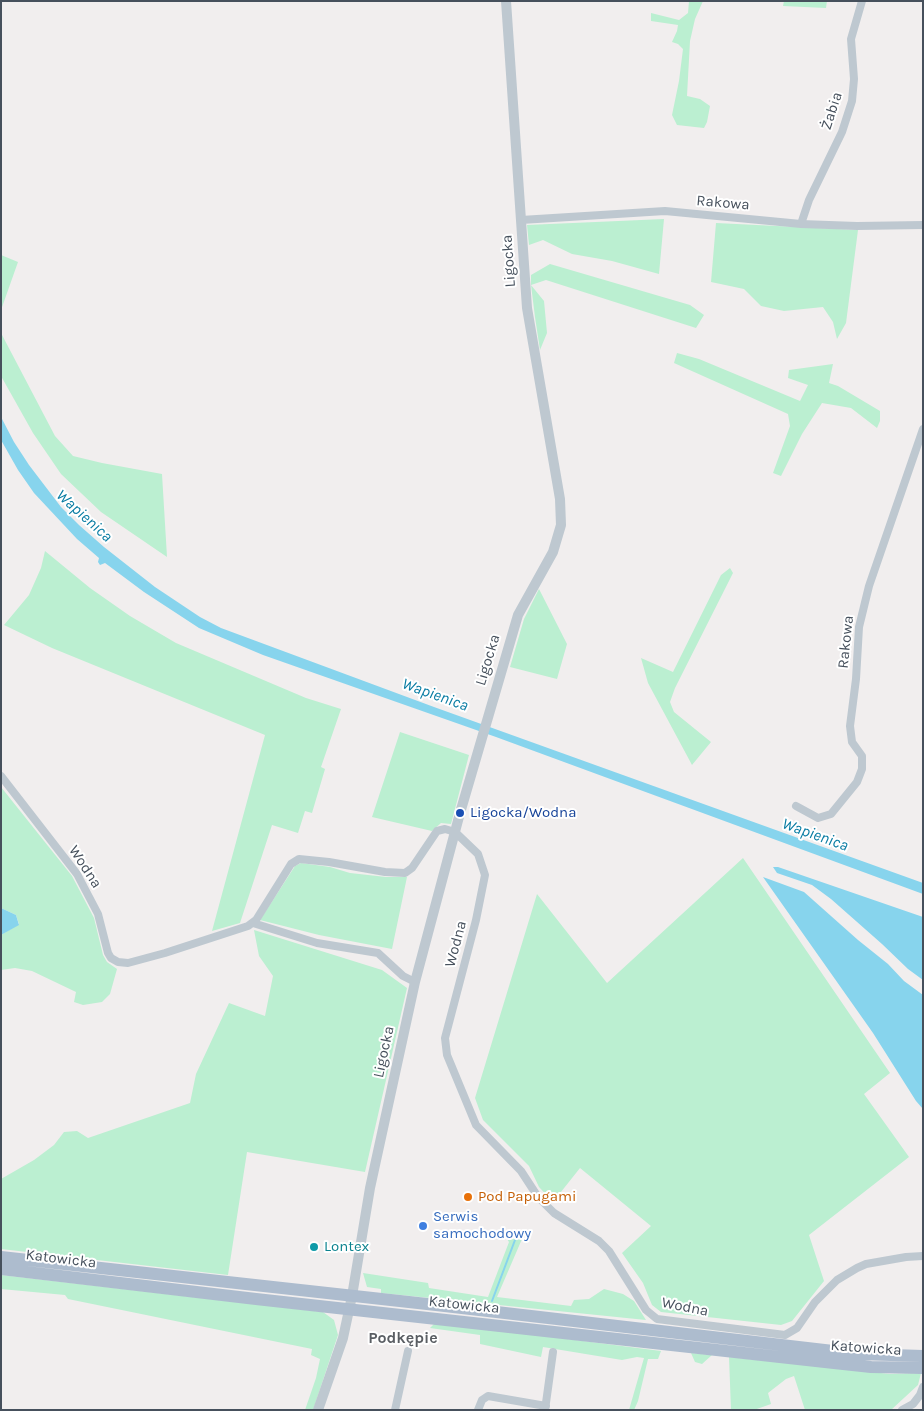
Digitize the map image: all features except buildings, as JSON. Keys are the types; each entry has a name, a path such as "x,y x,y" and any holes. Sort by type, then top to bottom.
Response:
{"main road":[{"name":"Katowicka","path":"1,1257 351,1302"},
{"name":"Katowicka","path":"1,1268 351,1302 859,1354 920,1362"}],"street":[{"name":"Ligocka","path":"318,1410 340,1348 351,1302 370,1188 415,982 455,832 488,713 518,616 552,552 561,525 560,499 528,308 506,1"},
{"name":"Żabia","path":"801,224 809,200 842,132 852,101 854,87 851,39 862,1"},
{"name":"Rakowa","path":"521,220 665,211 801,224 856,226 923,225"},
{"name":"Rakowa","path":"796,806 818,818 831,814 857,782 862,769 862,756 852,742 850,726 856,679 859,627 869,586 923,429"},
{"name":"Wodna","path":"1,776 77,874 98,914 111,958 118,962 128,963 165,953 253,923"},
{"path":"415,982 403,976 378,953 317,943 253,923 291,864 299,859 329,862 385,872 405,873 412,868 437,831 445,829 455,832"},
{"name":"Wodna","path":"455,832 478,854 485,875 476,920 445,1038 447,1055 476,1125 521,1171 538,1197 554,1213 599,1241 609,1251 646,1310 657,1319 662,1320 785,1335 797,1328 815,1302 837,1280 857,1268 866,1264 923,1256"},
{"path":"395,1410 408,1351"},
{"path":"478,1410 482,1400 488,1396 545,1408 553,1352"},
{"path":"902,1410 913,1404 923,1387"}],"green space":[{"path":"689,1 703,1 695,19 690,41 687,96 700,99 710,106 704,128 677,125 672,115 683,49 678,44 672,42 678,25 651,21 651,13 679,20 688,13"},
{"path":"784,1 827,1 826,8 783,6"},
{"path":"664,219 659,274 612,261 572,254 543,240 529,245 527,225"},
{"path":"716,223 858,230 846,323 837,339 833,322 823,307 784,311 761,306 744,289 711,282"},
{"path":"1,255 18,262 1,310"},
{"path":"550,264 690,305 704,315 696,328 546,280 531,285 531,275"},
{"path":"531,285 544,301 547,333 540,350 535,317"},
{"path":"1,333 55,436 73,456 162,474 167,557 101,512 61,474 33,433 1,376"},
{"path":"677,353 699,359 800,401 808,385 788,378 789,370 833,364 829,383 838,386 880,411 880,421 877,428 851,408 822,403 802,434 781,476 773,473 790,426 788,414 674,363"},
{"path":"45,551 90,588 130,616 176,643 306,698 341,709 321,767 325,769 312,813 305,811 298,833 272,825 240,923 212,931 265,735 52,648 4,625 29,595 41,568"},
{"path":"730,568 733,573 675,688 670,702 674,712 711,742 692,765 648,683 641,658 673,672 721,575"},
{"path":"539,589 567,644 557,679 510,667 524,619"},
{"path":"400,732 469,755 451,824 441,823 432,831 372,817"},
{"path":"1,787 72,876 94,918 103,955 107,962 117,969 110,994 102,1002 83,1005 74,1002 76,992 32,971 15,968 1,970 1,935 19,924 16,915 1,908"},
{"path":"743,858 890,1073 864,1094 909,1157 809,1235 824,1281 792,1321 781,1325 661,1312 652,1305 643,1283 622,1253 651,1226 580,1168 553,1202 539,1187 529,1166 483,1120 475,1098 537,894 607,983"},
{"path":"301,863 330,867 350,873 407,877 392,949 319,935 260,920 295,866"},
{"path":"254,930 382,970 407,988 365,1172 247,1152 228,1275 1,1249 1,1179 34,1160 54,1145 64,1132 77,1131 88,1138 190,1103 196,1074 229,1003 265,1016 273,976 259,956"},
{"path":"507,1239 522,1239 497,1297 571,1306 574,1300 589,1299 604,1289 623,1294 634,1301 646,1320 381,1293 381,1289 367,1287 363,1273 428,1283 429,1288 488,1297 509,1242"},
{"path":"1,1275 323,1312 334,1320 338,1335 313,1410 305,1410 316,1378 320,1359 311,1355 312,1349 68,1299 65,1295 1,1289"},
{"path":"434,1324 661,1351 658,1359 648,1359 638,1401 634,1410 629,1410 644,1358 637,1357 622,1360 543,1347 541,1357 480,1344 480,1335 430,1328"},
{"path":"691,1353 712,1355 702,1364 695,1362"},
{"path":"729,1357 890,1374 921,1373 918,1385 891,1410 805,1410 794,1376 786,1379 768,1393 771,1404 754,1410 731,1410"}],"water":[{"path":"1,417 29,465 61,507 79,525 155,587 200,617 221,628 434,707 923,883 923,894 496,737 263,655 199,628 144,592 105,563 100,565 98,562 99,558 77,539 34,493 18,470 1,440"},
{"path":"773,867 778,867 923,917 923,980 908,969 831,899 812,885 777,873"},
{"path":"763,877 804,892 888,964 904,981 923,995 923,1109 873,1033"},
{"path":"1,908 16,915 19,925 1,935"}],"waterway":[{"path":"492,1301 515,1240"}],"place":[{"name":"Ligocka/Wodna","path":"460,813"},
{"name":"Pod Papugami","path":"468,1197"},
{"name":"Serwis samochodowy","path":"423,1226"},
{"name":"Lontex","path":"314,1247"}],"district":[{"name":"Podkępie","path":"403,1338"}],"water label":[{"name":"Wapienica","path":"84,516"},
{"name":"Wapienica","path":"435,695"},
{"name":"Wapienica","path":"815,835"}]}
